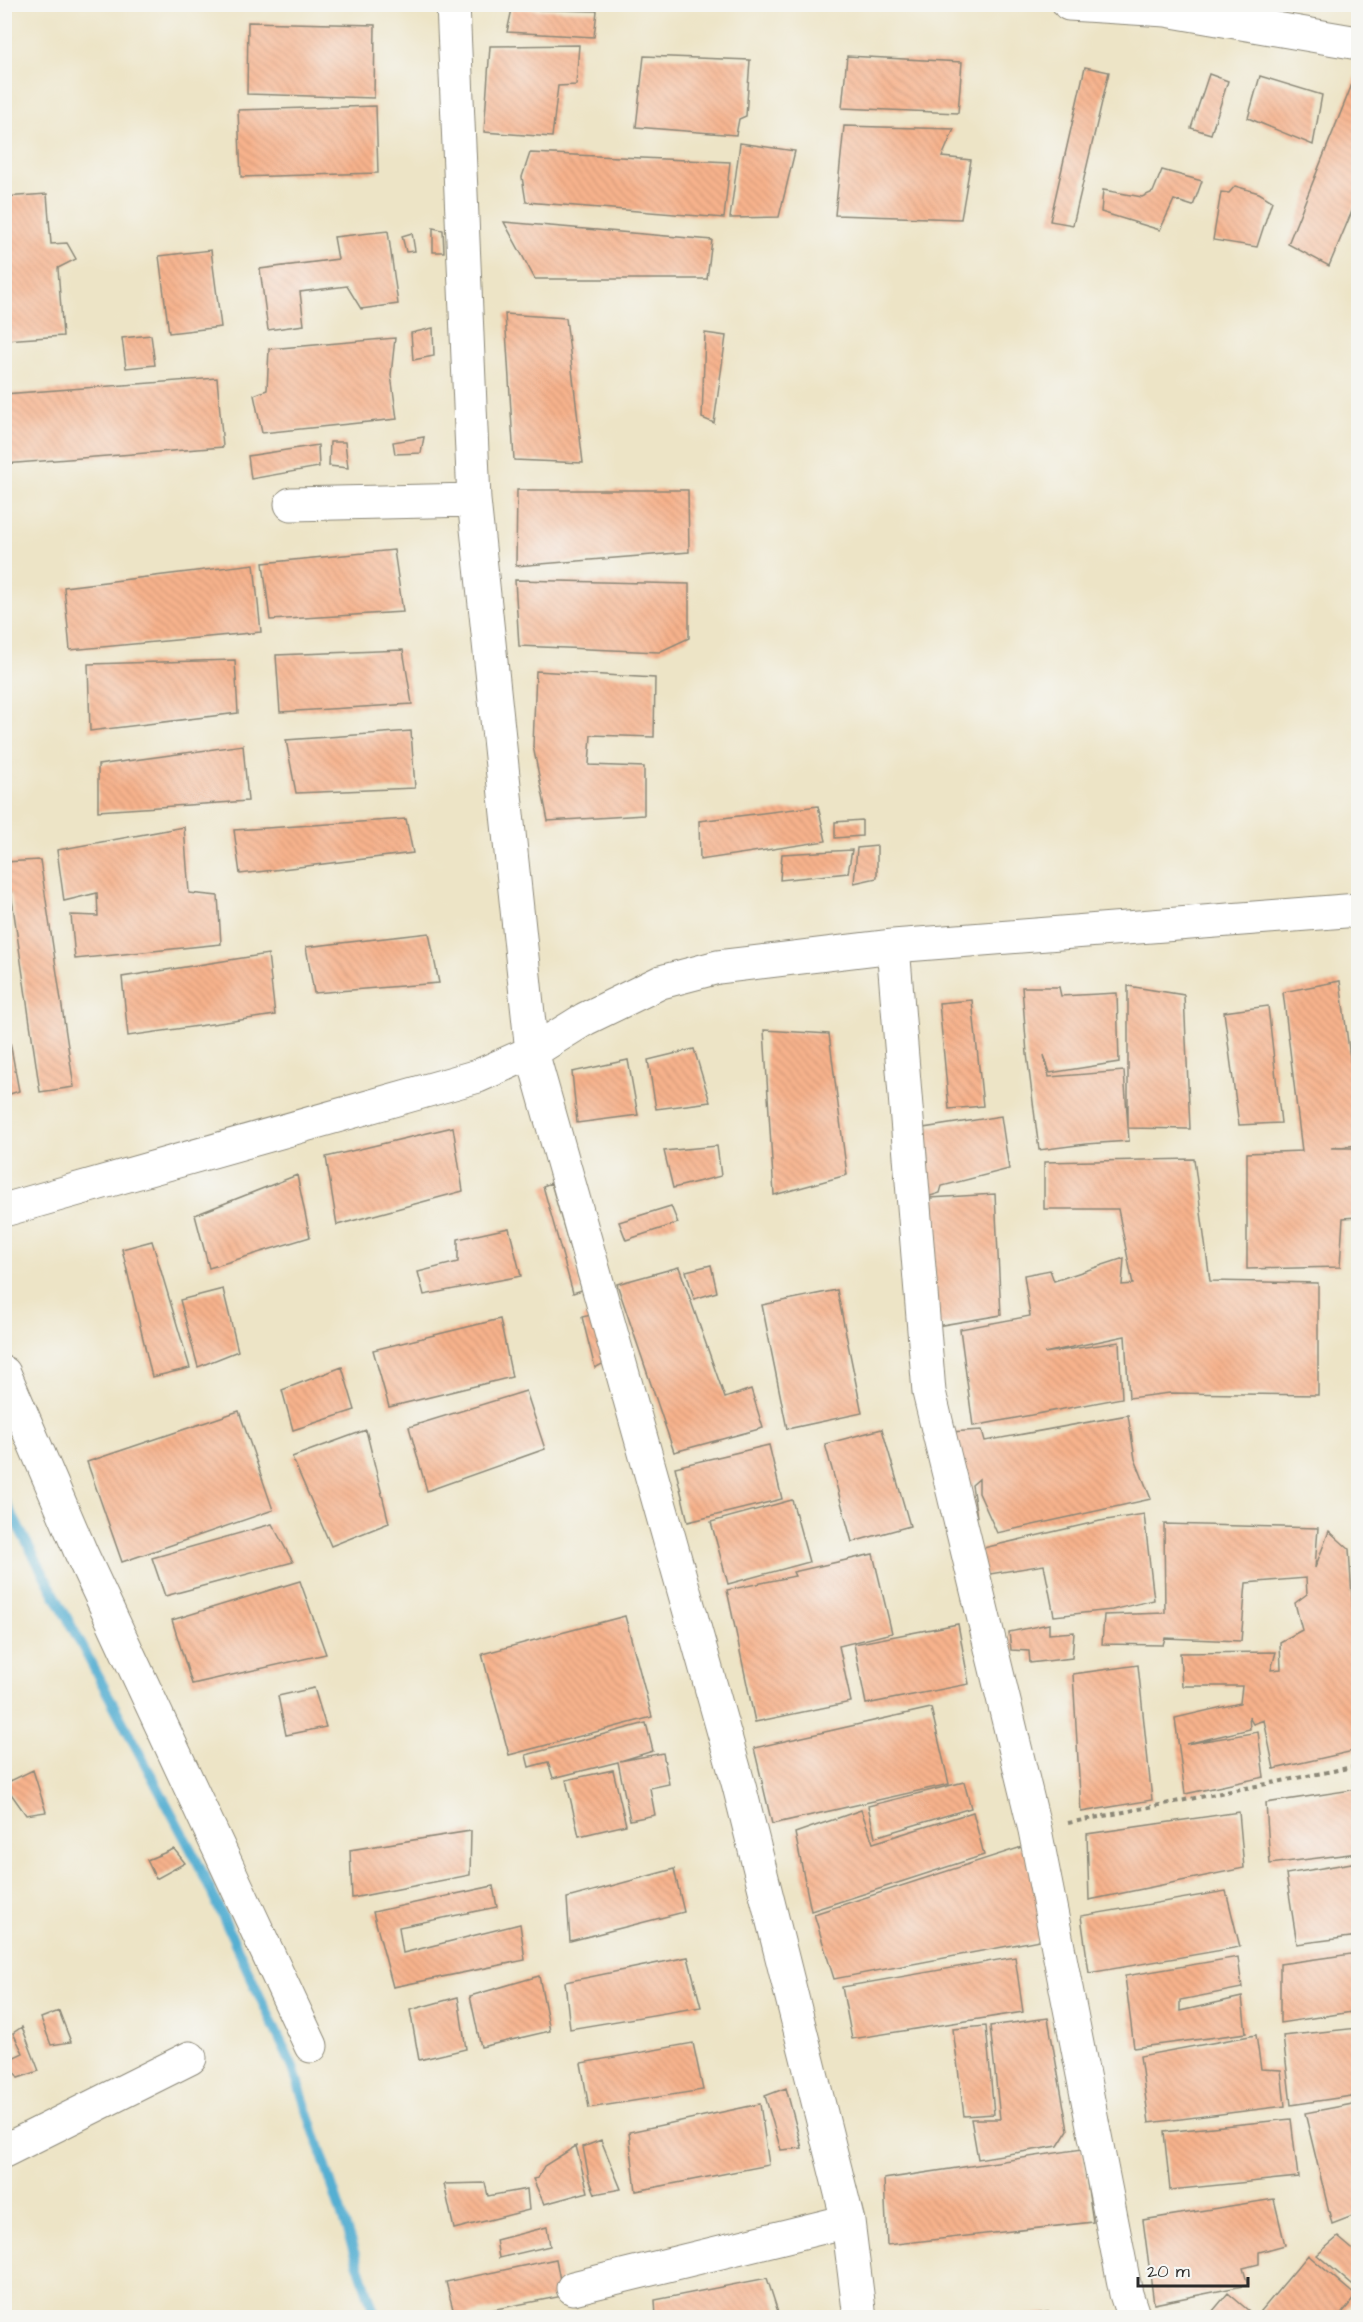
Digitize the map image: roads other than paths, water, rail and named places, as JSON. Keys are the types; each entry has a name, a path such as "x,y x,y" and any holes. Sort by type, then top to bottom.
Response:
{"street":[{"path":"453,4 474,500 532,1052 739,1786 848,2221 860,2318"},
{"path":"1069,4 1166,7 1359,43"},
{"path":"291,504 474,500"},
{"path":"4,1210 478,1076 532,1052 585,1019 661,982 718,967 893,946 1359,910"},
{"path":"893,946 929,1392 1035,1830 1126,2294 1134,2318"},
{"path":"4,1373 82,1555 311,2046"},
{"path":"4,2151 190,2058"},
{"path":"573,2288 848,2221"}],"waterway":[{"path":"4,1500 197,1861 293,2068 376,2318"}]}
